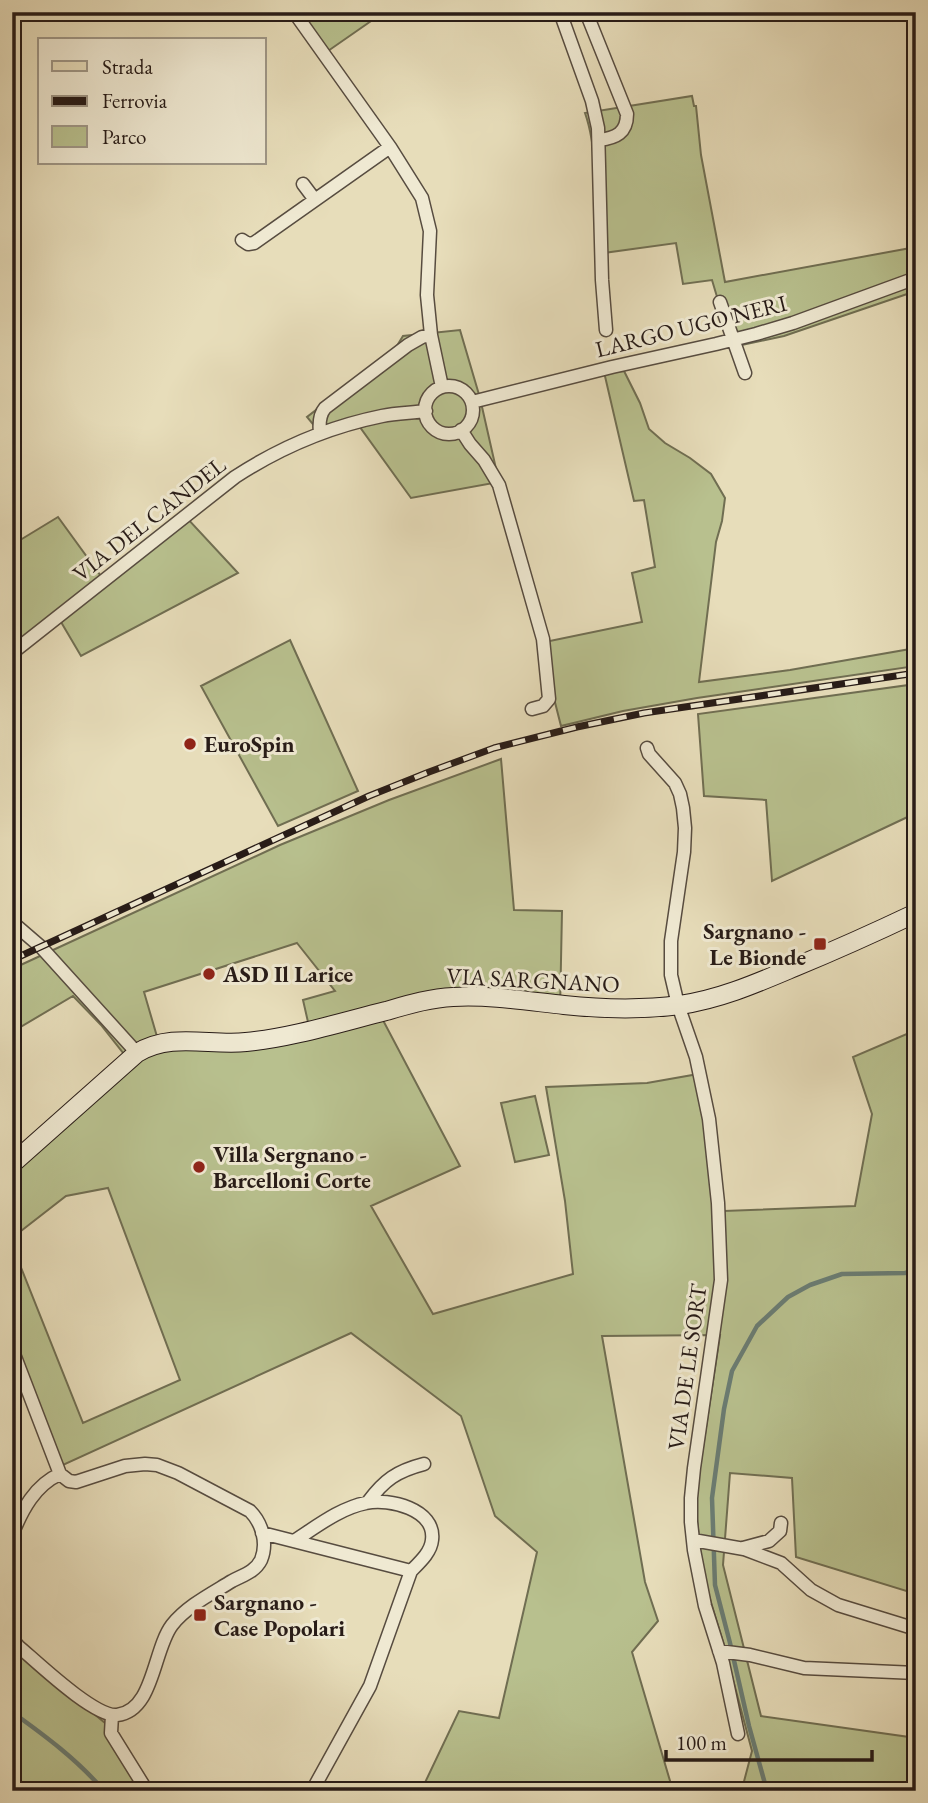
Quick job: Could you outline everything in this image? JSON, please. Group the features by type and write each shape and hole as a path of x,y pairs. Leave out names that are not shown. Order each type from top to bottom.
{"street":[{"path":"294,12 418,188 430,231 427,295 431,335 442,387"},
{"path":"560,12 592,101 599,139 601,280 607,330"},
{"path":"586,12 627,114 627,122 621,134 611,139 599,139"},
{"path":"242,240 248,244 254,243 390,146"},
{"path":"303,184 315,200"},
{"name":"LARGO UGO NERI","path":"472,402 733,340 793,323 916,278"},
{"path":"720,302 746,373"},
{"path":"320,433 320,419 325,408 408,345 431,335"},
{"path":"442,387 463,390 472,402 473,415 461,430 448,433 435,428 427,417 430,396 442,387"},
{"name":"VIA DEL CANDEL","path":"12,653 235,477 270,455 320,433 384,415 426,411"},
{"path":"461,430 499,485 543,639 549,699 543,706 532,709"},
{"name":"VIA DE LE SORT","path":"647,748 649,754 675,783 683,808 685,828 670,957 671,975 696,1057 709,1119 718,1203 721,1280 691,1497 691,1522 700,1541 705,1606 722,1652 738,1734"},
{"name":"VIA SARGNANO","path":"12,1164 146,1047 170,1041 258,1041 418,1002 451,997 630,1009 678,1005 715,998 749,986 916,913"},
{"path":"12,922 41,947 138,1053"},
{"path":"12,1349 60,1474 69,1481 76,1482 125,1466 156,1465 243,1507 257,1518 265,1543 261,1561 255,1568 196,1604 179,1616 169,1628 142,1700 127,1713 112,1715 87,1703 12,1639"},
{"path":"368,1502 390,1478 406,1469 425,1464"},
{"path":"12,1535 23,1511 40,1487 60,1474"},
{"path":"294,1541 343,1511 368,1502 405,1506 424,1517 432,1532 429,1549 411,1571 370,1686 312,1791"},
{"path":"743,1548 769,1541 780,1531 781,1523"},
{"path":"262,1533 411,1571"},
{"path":"700,1541 743,1548 780,1563 811,1590 838,1605 916,1629"},
{"path":"722,1652 745,1654 804,1668 916,1673"},
{"path":"112,1715 111,1733 147,1791"}],"green space":[{"path":"299,12 384,12 328,51"},
{"path":"692,96 696,106 701,155 725,282 916,247 916,291 784,336 732,347 712,280 683,284 676,243 596,254 595,164 585,113"},
{"path":"460,330 480,398 499,482 411,498 354,419 317,429 307,417 395,349 403,336"},
{"path":"624,371 649,429 711,474 725,498 716,542 699,682 790,670 916,648 916,666 697,698 623,711 561,726 540,643 642,622 632,573 655,567 644,500 634,501 604,372"},
{"path":"58,517 106,583 187,518 238,573 81,656 61,622 12,659 12,545"},
{"path":"290,640 358,791 278,826 201,686"},
{"path":"916,684 916,813 772,881 766,800 704,796 698,714"},
{"path":"501,759 514,910 562,911 560,1010 483,1004 376,1007 460,1166 371,1206 433,1314 573,1274 565,1201 546,1087 647,1083 704,1073 724,1211 855,1206 872,1114 853,1057 916,1030 916,1594 796,1557 792,1478 730,1473 723,1565 761,1716 909,1737 916,1745 916,1791 734,1791 742,1789 752,1751 703,1576 695,1500 720,1335 602,1336 645,1582 658,1621 632,1652 673,1791 421,1791 459,1711 499,1718 537,1552 495,1516 461,1416 351,1333 63,1465 31,1391 12,1399 12,1245 83,1423 180,1380 108,1188 66,1196 12,1238 12,1178 18,1168 127,1058 73,996 12,1032 12,969 280,845 389,800","holes":["297,943 335,991 303,1000 308,1022 292,1029 255,1037 195,1040 158,1040 144,992"]},
{"path":"535,1096 549,1155 515,1162 501,1103"},
{"path":"12,1646 105,1723 149,1791 12,1791"}],"waterway":[{"path":"767,1791 715,1585 712,1498 732,1371 757,1326 788,1297 810,1285 842,1274 916,1271"},
{"path":"12,1712 72,1758 104,1791"}],"railway":[{"path":"12,960 369,796 494,748 644,713 916,673"}],"place":[{"name":"EuroSpin","path":"190,744"},
{"name":"Sargnano - Le Bionde","path":"820,944"},
{"name":"ASD Il Larice","path":"209,974"},
{"name":"Villa Sergnano - Barcelloni Corte","path":"199,1167"},
{"name":"Sargnano - Case Popolari","path":"200,1615"}]}
